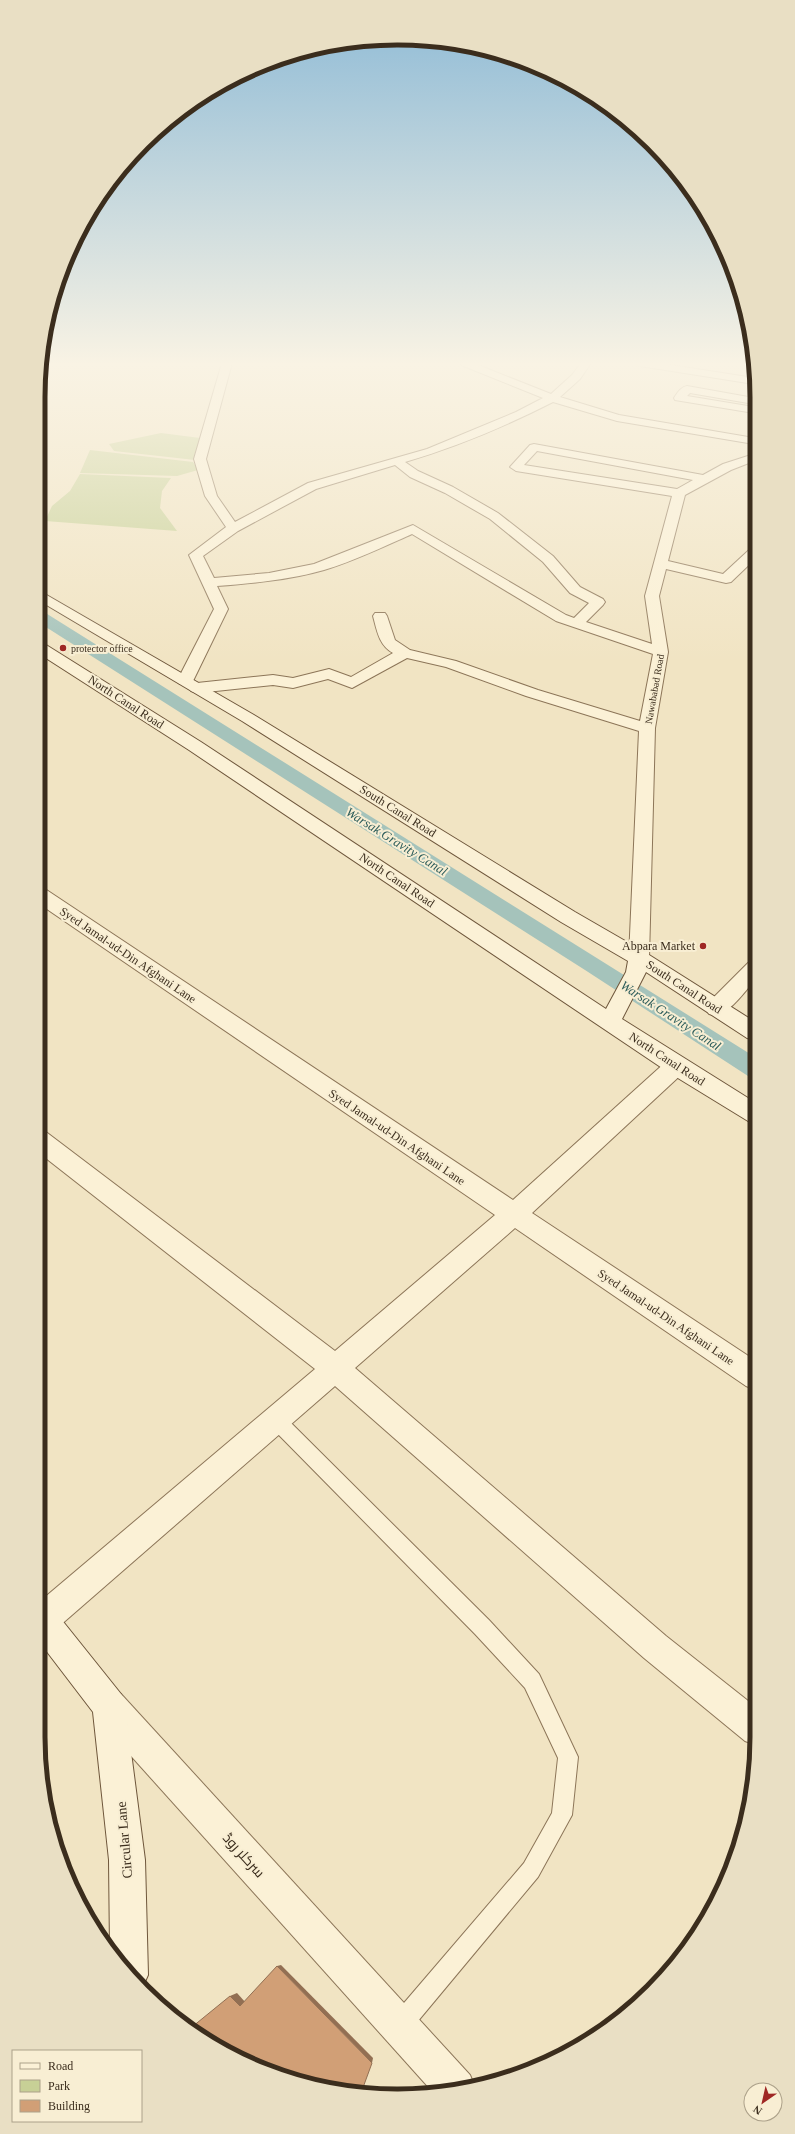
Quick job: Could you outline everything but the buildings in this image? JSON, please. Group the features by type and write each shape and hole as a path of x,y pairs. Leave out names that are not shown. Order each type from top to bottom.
{"street":[{"path":"201,463 211,496 233,528"},
{"path":"391,463 312,486 233,528 196,555 221,609 191,685 273,680 292,684 329,674 352,683 405,653"},
{"path":"398,463 414,474 449,490 494,516 548,559 575,590 598,602 577,623"},
{"path":"520,463 516,467 564,476 680,493 727,467 739,463"},
{"path":"617,463 705,479"},
{"name":"Nawababad Road","path":"638,965 647,728 661,652 652,596 680,493"},
{"path":"208,582 270,578 306,571 346,558 413,529 561,618 661,652"},
{"path":"660,563 726,579 750,556"},
{"name":"South Canal Road","path":"45,598 248,718 568,917 638,965 716,1008 750,1029"},
{"path":"380,616 388,642 393,648 405,653 451,664 532,693 647,728"},
{"name":"North Canal Road","path":"45,650 195,746 676,1066 750,1111"},
{"name":"Syed Jamal-ud-Din Afghani Lane","path":"45,899 750,1374"},
{"path":"610,1021 622,1001 638,965"},
{"path":"716,1008 750,973"},
{"path":"45,1616 276,1420 513,1215 676,1066"},
{"path":"45,1144 335,1368 655,1647 750,1723"},
{"name":"سرکلر روڈ","path":"45,1626 109,1706 452,2085"},
{"name":"Circular Lane","path":"109,1706 127,1860 129,1965"}],"lane":[{"path":"276,1420 482,1627 532,1681 568,1757 562,1815 531,1870 399,2026"}],"green space":[{"path":"85,463 193,463 198,470 177,476 80,473"},
{"path":"80,474 171,478 162,491 160,508 177,531 45,521 52,506 70,491"}],"waterway":[{"name":"Warsak Gravity Canal","path":"45,619 593,964 750,1065"}],"place":[{"name":"protector office","path":"63,648"},
{"name":"Abpara Market","path":"703,946"}]}
